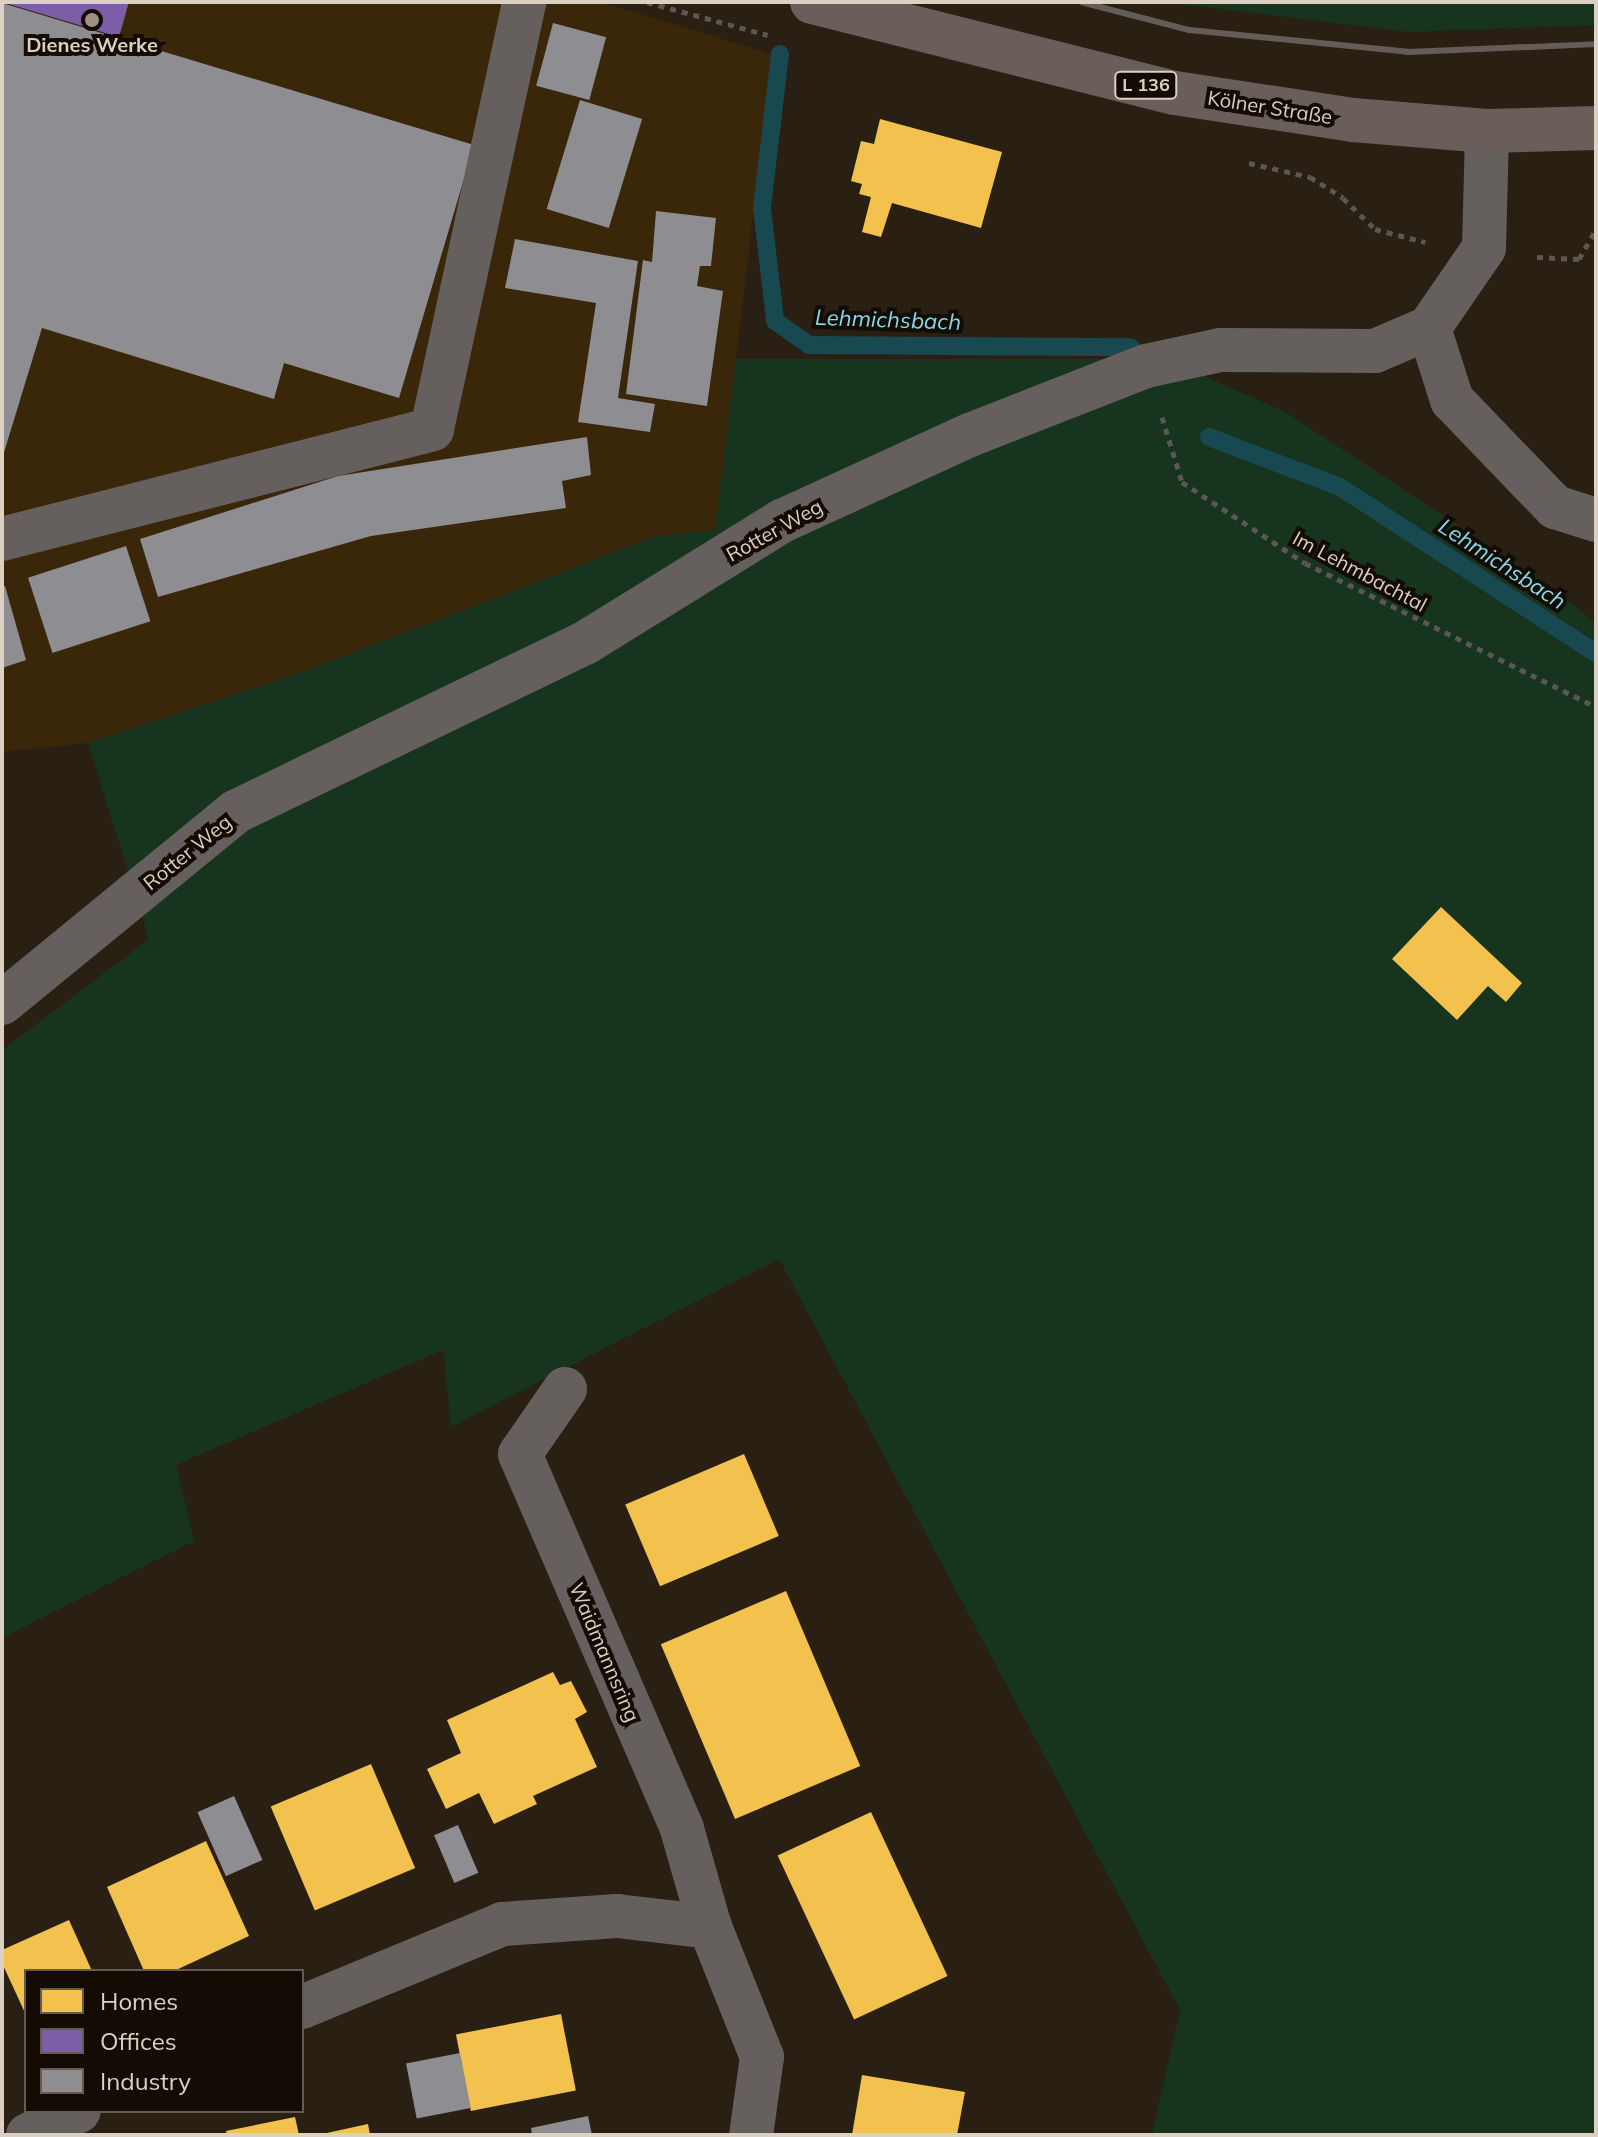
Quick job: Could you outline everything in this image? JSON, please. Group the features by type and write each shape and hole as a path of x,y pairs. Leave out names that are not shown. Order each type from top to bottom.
{"main road":[{"name":"Kölner Straße","path":"812,2 1175,93 1353,120 1487,131 1596,128"}],"street":[{"path":"2,539 432,429 524,2"},
{"path":"1487,131 1484,248 1429,328 1452,400 1555,507 1596,520"},
{"name":"Rotter Weg","path":"2,1003 235,812 585,643 782,521 970,435 1146,366 1220,350 1375,351 1429,328"},
{"name":"Waidmannsring","path":"565,1389 520,1454 682,1829 710,1927 762,2057 751,2135"},
{"path":"304,2006 502,1924 617,1916 710,1927"},
{"path":"28,2135 75,2113"}],"path":[{"path":"1484,248 1579,259 1596,230"},
{"name":"Im Lehmbachtal","path":"1146,366 1182,482 1305,563 1596,707"}],"shaded area":[{"path":"2,2 602,2 772,54 716,530 656,536 305,671 88,743 2,752"}],"green space":[{"path":"1162,2 1596,2 1596,25 1410,32"},
{"path":"736,359 1103,359 1200,374 1287,413 1555,589 1596,624 1596,2135 1152,2135 1180,2010 779,1259 451,1427 443,1350 176,1465 194,1541 2,1638 2,1050 149,939 88,743 305,671 656,536 715,530"}],"building: Homes":[{"path":"880,119 1002,152 981,228 892,203 881,237 862,232 871,197 859,194 862,184 851,181 861,141 874,144"},
{"path":"1441,907 1522,983 1506,1002 1488,986 1457,1020 1392,959"},
{"path":"744,1454 779,1536 660,1586 625,1504"},
{"path":"786,1591 860,1766 735,1819 661,1644"},
{"path":"553,1672 560,1685 571,1681 587,1712 575,1719 597,1767 533,1796 537,1804 494,1824 479,1793 446,1809 427,1769 461,1753 447,1720"},
{"path":"371,1764 415,1868 315,1911 271,1807"},
{"path":"871,1812 947,1976 854,2020 778,1856"},
{"path":"206,1841 249,1936 178,1969 143,1969 107,1887"},
{"path":"69,1920 91,1969 24,1969 24,2011 2,1963 2,1950"},
{"path":"561,2014 576,2091 471,2111 456,2034"},
{"path":"862,2075 965,2092 957,2135 852,2135"},
{"path":"295,2117 299,2135 227,2135 226,2131"},
{"path":"368,2124 370,2135 322,2135 322,2134"}],"building: Offices":[{"name":"Dienes Werke","path":"2,2 129,2 119,37"}],"building: Industry":[{"path":"2,3 474,145 399,398 284,363 274,399 42,328 2,459"},
{"path":"553,23 606,37 589,100 536,86"},
{"path":"580,100 642,119 609,228 547,209"},
{"path":"656,211 716,218 711,266 700,266 697,286 723,291 707,406 626,394 643,260 652,262"},
{"path":"515,239 638,261 618,398 655,404 650,432 578,422 596,303 505,288"},
{"path":"587,437 591,475 562,481 566,508 371,536 158,597 140,539 338,476"},
{"path":"126,546 150,621 52,653 28,578"},
{"path":"5,586 26,660 2,668 2,587"},
{"path":"234,1796 262,1860 226,1876 197,1812"},
{"path":"458,1825 478,1873 454,1883 434,1835"},
{"path":"460,2053 471,2108 417,2118 406,2063"},
{"path":"588,2116 592,2135 532,2135 531,2128"}],"waterway":[{"name":"Lehmichsbach","path":"780,54 762,208 775,321 809,345 1131,347"},
{"name":"Lehmichsbach","path":"1209,437 1340,487 1596,653"}],"railway":[{"path":"1081,2 1189,30 1408,52 1596,44"}],"place":[{"name":"Dienes Werke","path":"92,20"}]}
